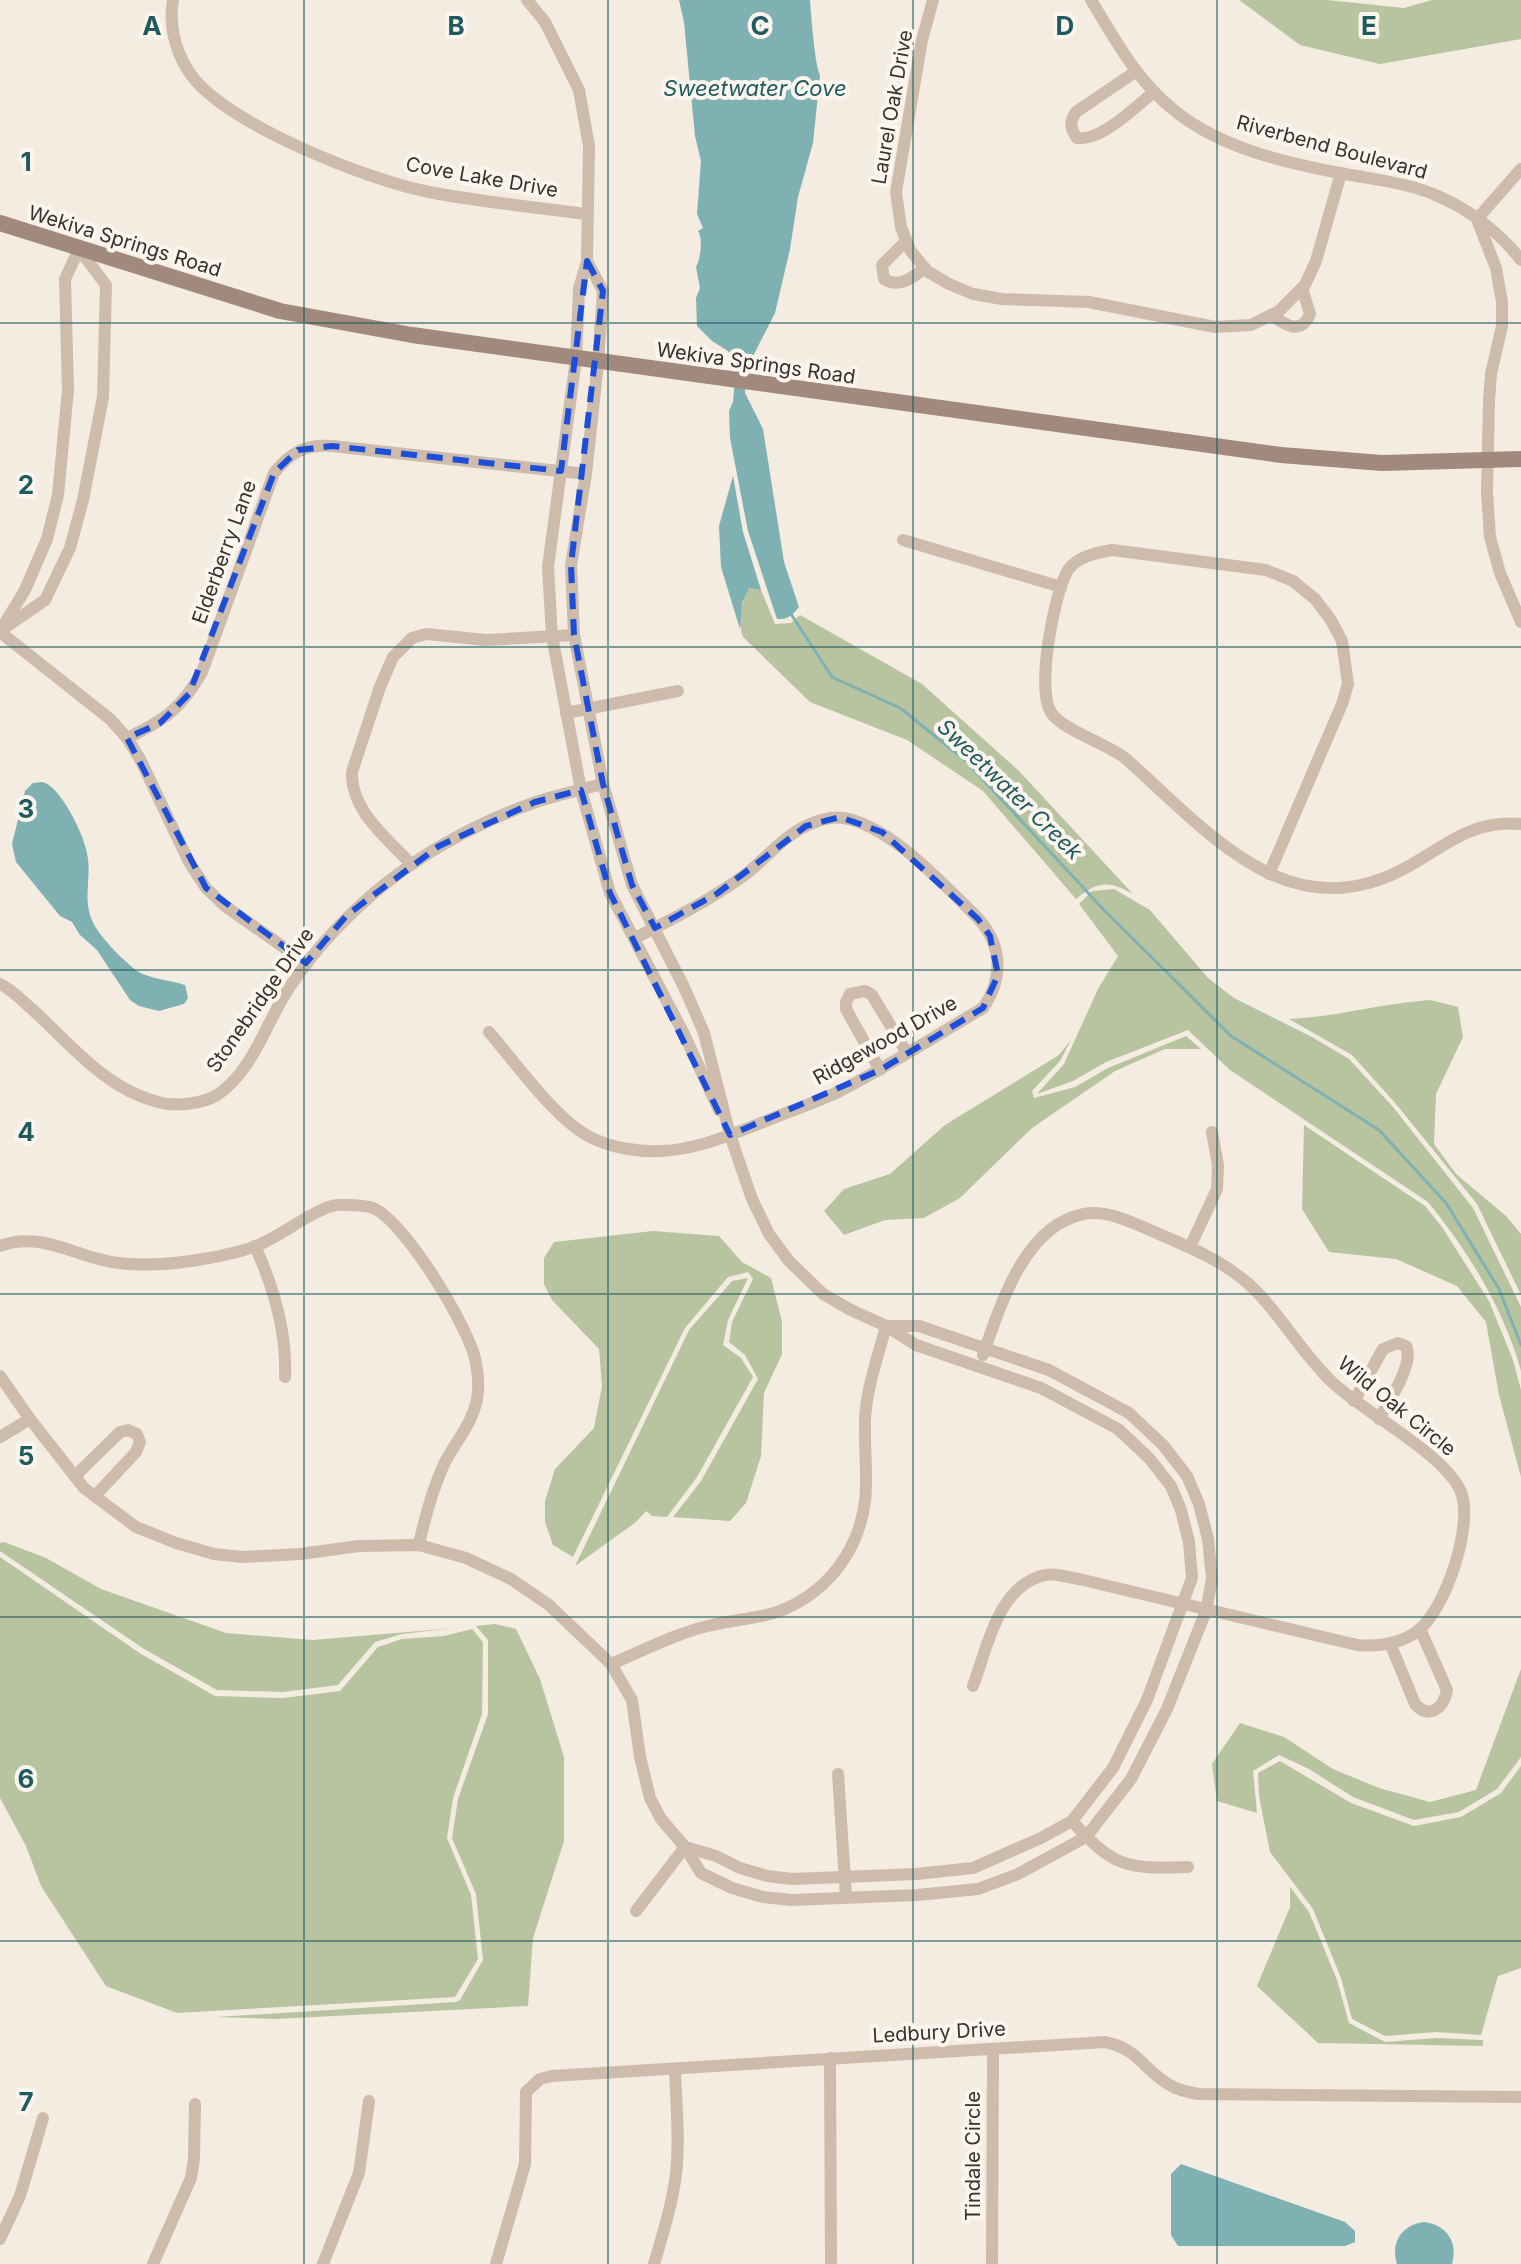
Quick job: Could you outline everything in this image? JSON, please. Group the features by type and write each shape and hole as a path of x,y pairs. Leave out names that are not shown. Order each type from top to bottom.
{"main road":[{"name":"Wekiva Springs Road","path":"0,223 280,311 412,335 1281,455 1382,463 1521,459"}],"street":[{"name":"Cove Lake Drive","path":"173,0 173,33 180,57 194,79 238,114 305,149 367,175 428,192 586,214"},
{"path":"527,0 545,22 579,90 589,146 587,261 579,289 576,359 548,567 552,636 581,790 610,893 683,1032 730,1135"},
{"name":"Laurel Oak Drive","path":"933,0 922,40 896,192 901,227 910,250 925,268 949,284 973,294 1002,299 1089,302 1215,327 1251,325 1279,311 1302,288 1316,261 1341,173"},
{"name":"Riverbend Boulevard","path":"1091,0 1135,72 1177,113 1213,136 1250,151 1402,184 1442,197 1507,242 1521,260"},
{"path":"1135,72 1076,112 1071,120 1071,129 1077,138 1085,140 1097,136 1154,92"},
{"path":"1521,169 1477,219 1496,268 1502,302 1502,326 1491,374 1489,400 1487,492 1490,537 1500,573 1521,622"},
{"path":"906,241 882,265 884,279 895,284 903,282 925,268"},
{"path":"79,249 106,285 103,397 70,548 45,600 0,631 25,590 47,539 58,495 68,390 65,279 79,249"},
{"path":"587,261 603,291 586,474 571,565 574,635 603,784 632,885 704,1033 730,1135 752,1199 769,1234 789,1261 823,1294 916,1345 1041,1388 1118,1429 1149,1458 1171,1486 1189,1542 1192,1578 1147,1700 1113,1768 1072,1821 1010,1854 973,1868 916,1874 792,1879 767,1876 685,1847"},
{"path":"1272,315 1284,325 1296,328 1303,325 1310,314 1302,288"},
{"name":"Elderberry Lane","path":"127,738 160,723 189,694 202,672 274,473 286,458 298,450 315,444 586,474"},
{"path":"54,511 78,517"},
{"path":"903,540 1061,587"},
{"path":"1269,874 1348,684 1342,641 1331,620 1315,599 1293,581 1266,570 1112,550 1090,554 1070,567 1061,587 1043,671 1046,703 1052,715 1110,747 1240,859 1269,874 1299,885 1341,889 1395,874 1459,834 1489,826 1521,824"},
{"path":"0,631 110,719 127,738 189,862 206,888 225,906 306,963"},
{"path":"411,864 364,812 355,798 352,784 352,772 393,657 412,638 426,634 486,640 574,635"},
{"path":"566,713 678,691"},
{"name":"Stonebridge Drive","path":"0,984 107,1078 136,1094 160,1103 185,1104 215,1096 233,1080 249,1059 282,997 347,915 411,864 439,846 535,802 603,784"},
{"name":"Ridgewood Drive","path":"489,1032 564,1118 588,1136 607,1144 637,1150 663,1151 730,1135 836,1093 880,1070 983,1008 992,994 998,975 997,957 990,936 978,919 939,880 882,832 860,821 840,817 824,818 788,836 748,872 718,893 635,938"},
{"path":"880,1070 846,1009 850,994 865,991 872,995 907,1053"},
{"path":"1190,1247 1217,1189 1218,1165 1212,1132"},
{"path":"0,1246 35,1240 119,1263 150,1264 202,1259 255,1246 332,1205 375,1208 419,1254 465,1329 476,1362 477,1399 469,1425 446,1461 429,1499 419,1545"},
{"name":"Wild Oak Circle","path":"979,1366 997,1310 1018,1270 1030,1252 1063,1221 1086,1213 1120,1218 1219,1262 1257,1292 1300,1348 1330,1380 1452,1476 1462,1496 1464,1526 1459,1552 1437,1607 1420,1629"},
{"path":"255,1246 277,1301 286,1354 285,1377"},
{"path":"0,1376 75,1476 95,1496 136,1527 214,1554 258,1557 359,1546 419,1545 466,1558 511,1579 549,1605 611,1664 632,1700 640,1757 650,1798 661,1819 685,1847 701,1873 732,1888 763,1897 791,1900 917,1895 978,1889 1018,1874 1086,1837 1131,1779 1167,1709 1206,1611 1212,1579 1208,1539 1199,1504 1187,1476 1171,1455 1129,1413 1049,1370 919,1326 886,1326"},
{"path":"611,1664 706,1626 783,1610 809,1597 831,1578 853,1544 861,1519 865,1498 865,1419 870,1385 886,1326"},
{"path":"1354,1401 1383,1349 1398,1343 1406,1346 1408,1363 1379,1419"},
{"path":"1118,1429 1129,1413"},
{"path":"0,1437 30,1419"},
{"path":"75,1476 120,1432 128,1430 137,1434 140,1442 136,1452 95,1496"},
{"path":"973,1686 1003,1607 1017,1589 1040,1576 1057,1575 1357,1645 1374,1647 1390,1643 1420,1629 1447,1690 1445,1701 1439,1709 1429,1712 1415,1704 1390,1643"},
{"path":"838,1774 846,1896"},
{"path":"1072,1821 1100,1851 1133,1868 1188,1867"},
{"path":"636,1911 685,1847"},
{"name":"Ledbury Drive","path":"496,2264 525,2164 525,2100 530,2085 552,2076 1076,2042 1115,2044 1135,2053 1166,2083 1178,2090 1198,2094 1521,2097"},
{"name":"Tindale Circle","path":"992,2264 993,2049"},
{"path":"830,2058 831,2264"},
{"path":"654,2264 670,2208 676,2172 675,2069"},
{"path":"323,2264 359,2173 369,2101"},
{"path":"153,2264 191,2178 195,2104"},
{"path":"0,2239 20,2196 43,2118"}],"highlighted area":[{"path":"587,261 603,291 571,565 574,635 603,784 632,885 655,928 718,893 806,826 840,817 882,832 978,919 990,936 998,975 983,1008 880,1070 730,1135 610,893 581,790 535,802 439,846 347,915 306,963 206,888 127,738 160,723 189,694 274,473 298,450 332,446 561,471"}],"green space":[{"path":"1239,0 1327,0 1404,8 1432,0 1521,0 1521,39 1380,64 1300,45"},
{"path":"749,588 761,590 775,624 791,623 800,615 922,684 1019,771 1133,894 1117,886 1103,884 1076,899 983,791 907,740 810,702 743,637 741,612"},
{"path":"1114,889 1150,910 1208,978 1234,998 1349,1059 1393,1107 1473,1208 1521,1307 1521,1371 1495,1303 1457,1240 1428,1202 1230,1070 1188,1030 1106,1062 1073,1081 1037,1094 1064,1064 1098,989 1118,956 1079,904 1092,891"},
{"path":"1430,1000 1458,1007 1463,1037 1436,1094 1434,1144 1456,1174 1506,1216 1521,1234 1521,1295 1477,1204 1396,1104 1352,1055 1289,1019"},
{"path":"1186,1036 1201,1049 1165,1049 1115,1071 1032,1128 960,1198 924,1218 885,1220 844,1235 824,1211 844,1189 890,1174 945,1125 1059,1055 1071,1040 1060,1061 1032,1091 1034,1098 1075,1087 1108,1068"},
{"path":"1304,1125 1425,1206 1489,1301 1513,1360 1521,1390 1521,1477 1499,1395 1486,1322 1457,1286 1396,1259 1329,1252 1302,1209"},
{"path":"653,1231 719,1236 742,1262 771,1278 782,1322 782,1354 764,1393 761,1456 746,1503 730,1521 673,1517 701,1481 758,1379 745,1355 729,1342 732,1322 753,1279 748,1272 728,1277 685,1328 573,1557 553,1545 545,1522 545,1501 555,1469 594,1428 602,1386 599,1349 552,1300 544,1284 544,1258 554,1242"},
{"path":"748,1278 728,1320 723,1345 741,1358 753,1377 697,1477 667,1517 652,1516 646,1511 636,1522 575,1566 689,1330 732,1281"},
{"path":"0,1543 46,1558 101,1589 226,1633 313,1640 455,1628 402,1634 375,1642 338,1685 283,1692 217,1690 144,1649 0,1551"},
{"path":"0,1557 141,1654 215,1696 283,1698 340,1691 378,1647 402,1639 444,1636 472,1629 483,1642 482,1714 453,1798 447,1838 471,1895 478,1959 455,1997 177,2013 106,1986 41,1886 26,1846 0,1798"},
{"path":"495,1624 516,1629 540,1679 564,1757 564,1841 533,1938 528,2006 275,2019 216,2017 460,2000 483,1960 476,1894 452,1838 458,1799 488,1714 488,1640 476,1626"},
{"path":"1521,1669 1521,1757 1497,1789 1459,1812 1414,1820 1353,1797 1309,1769 1279,1755 1253,1771 1257,1813 1217,1801 1212,1764 1240,1723 1284,1737 1333,1769 1379,1788 1430,1802 1476,1790"},
{"path":"1280,1761 1351,1803 1414,1826 1461,1817 1501,1793 1521,1766 1521,1968 1498,1976 1481,2035 1436,2032 1385,2036 1352,2019 1341,1978 1313,1909 1270,1852 1259,1796 1258,1773"},
{"path":"1290,1887 1309,1912 1337,1980 1349,2023 1385,2042 1436,2038 1483,2040 1483,2046 1318,2043 1257,1986 1290,1907"}],"water":[{"name":"Sweetwater Cove","path":"679,0 810,0 820,75 813,143 798,197 775,313 747,368 745,393 763,429 784,562 799,607 784,619 777,619 748,531 730,438 729,411 733,402 736,365 728,351 697,326 696,298 700,288 696,267 701,243 698,231 703,228 697,214 701,161 695,136"},
{"path":"733,476 743,532 761,590 749,588 742,603 740,629 721,567 719,526"},
{"path":"33,783 49,785 63,801 81,835 87,853 89,911 98,931 137,971 185,985 188,998 184,1004 159,1011 139,1006 130,1000 97,950 80,935 72,922 60,916 16,862 12,844 25,791"},
{"path":"1181,2164 1345,2222 1355,2231 1355,2242 1345,2246 1178,2246 1171,2235 1171,2174"},
{"path":"1424,2222 1439,2227 1449,2236 1453,2249 1452,2264 1397,2264 1395,2249 1400,2236 1410,2227"}],"waterway":[{"name":"Sweetwater Creek","path":"791,614 832,677 900,708 965,760 1103,909 1231,1036 1379,1130 1446,1203 1499,1289 1521,1345"}]}
